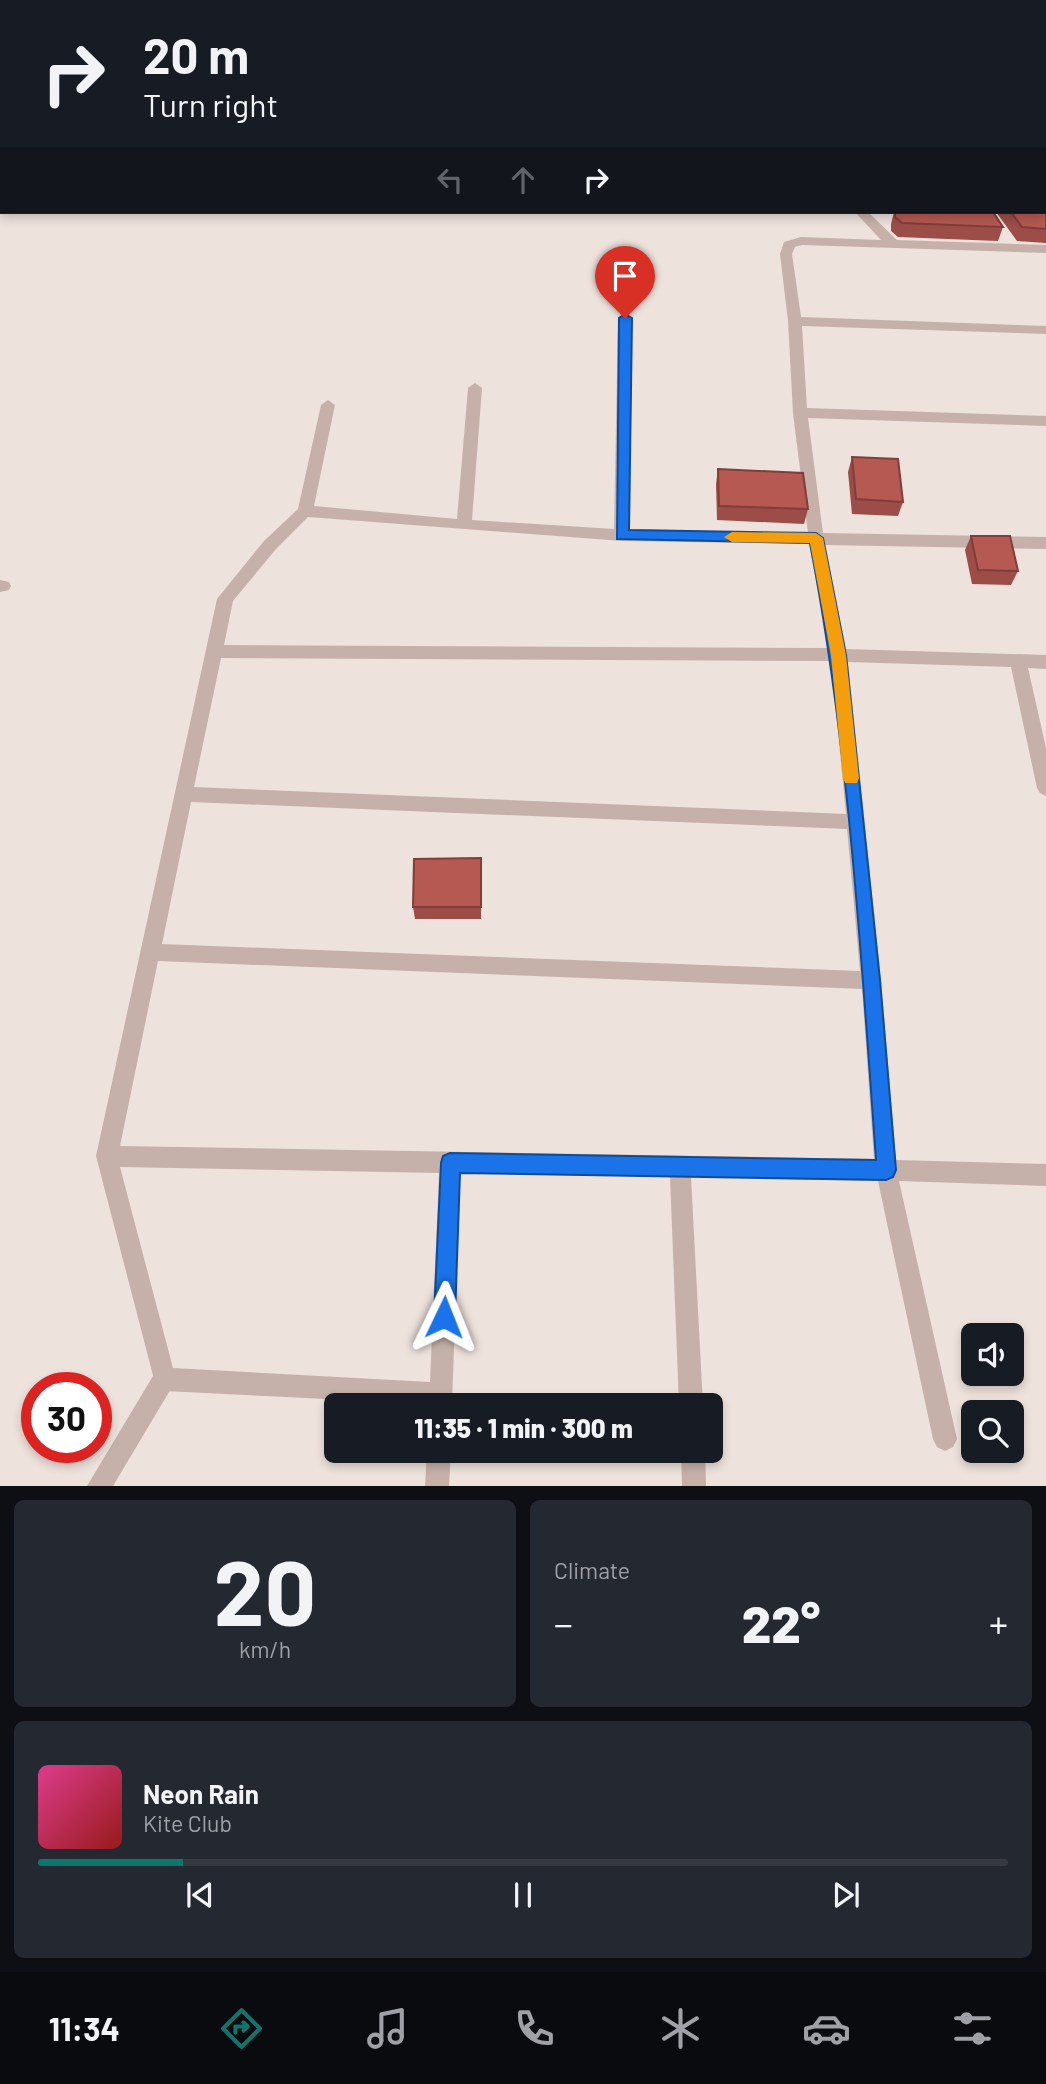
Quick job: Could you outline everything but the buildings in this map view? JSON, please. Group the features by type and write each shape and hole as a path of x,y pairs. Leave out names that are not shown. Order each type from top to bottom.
{"street":[{"path":"863,214 893,244"},
{"path":"1000,230 1013,248"},
{"path":"946,1439 886,1170 872,980 839,655 816,538 800,413 795,321 786,254 789,245 801,241 1046,249"},
{"path":"622,535 625,318"},
{"path":"795,321 1046,330"},
{"path":"464,525 475,388"},
{"path":"99,1486 164,1379 107,1156 183,794 225,599 230,589 305,511 328,405"},
{"path":"800,413 1046,421"},
{"path":"305,511 622,535 1046,543"},
{"path":"214,651 839,655 1046,662"},
{"path":"1018,661 1046,788"},
{"path":"183,794 855,822"},
{"path":"150,952 872,980"},
{"path":"107,1156 1046,1175"},
{"path":"441,1393 450,1163"},
{"path":"680,1168 690,1393"},
{"path":"164,1379 358,1393"},
{"path":"437,1486 438,1463"},
{"path":"693,1463 694,1486"}],"slow traffic":[{"path":"732,537 816,538 839,655 851,778"}],"route":[{"path":"444,1317 450,1163 886,1170 872,980 839,655 816,538 622,535 625,318"}]}
